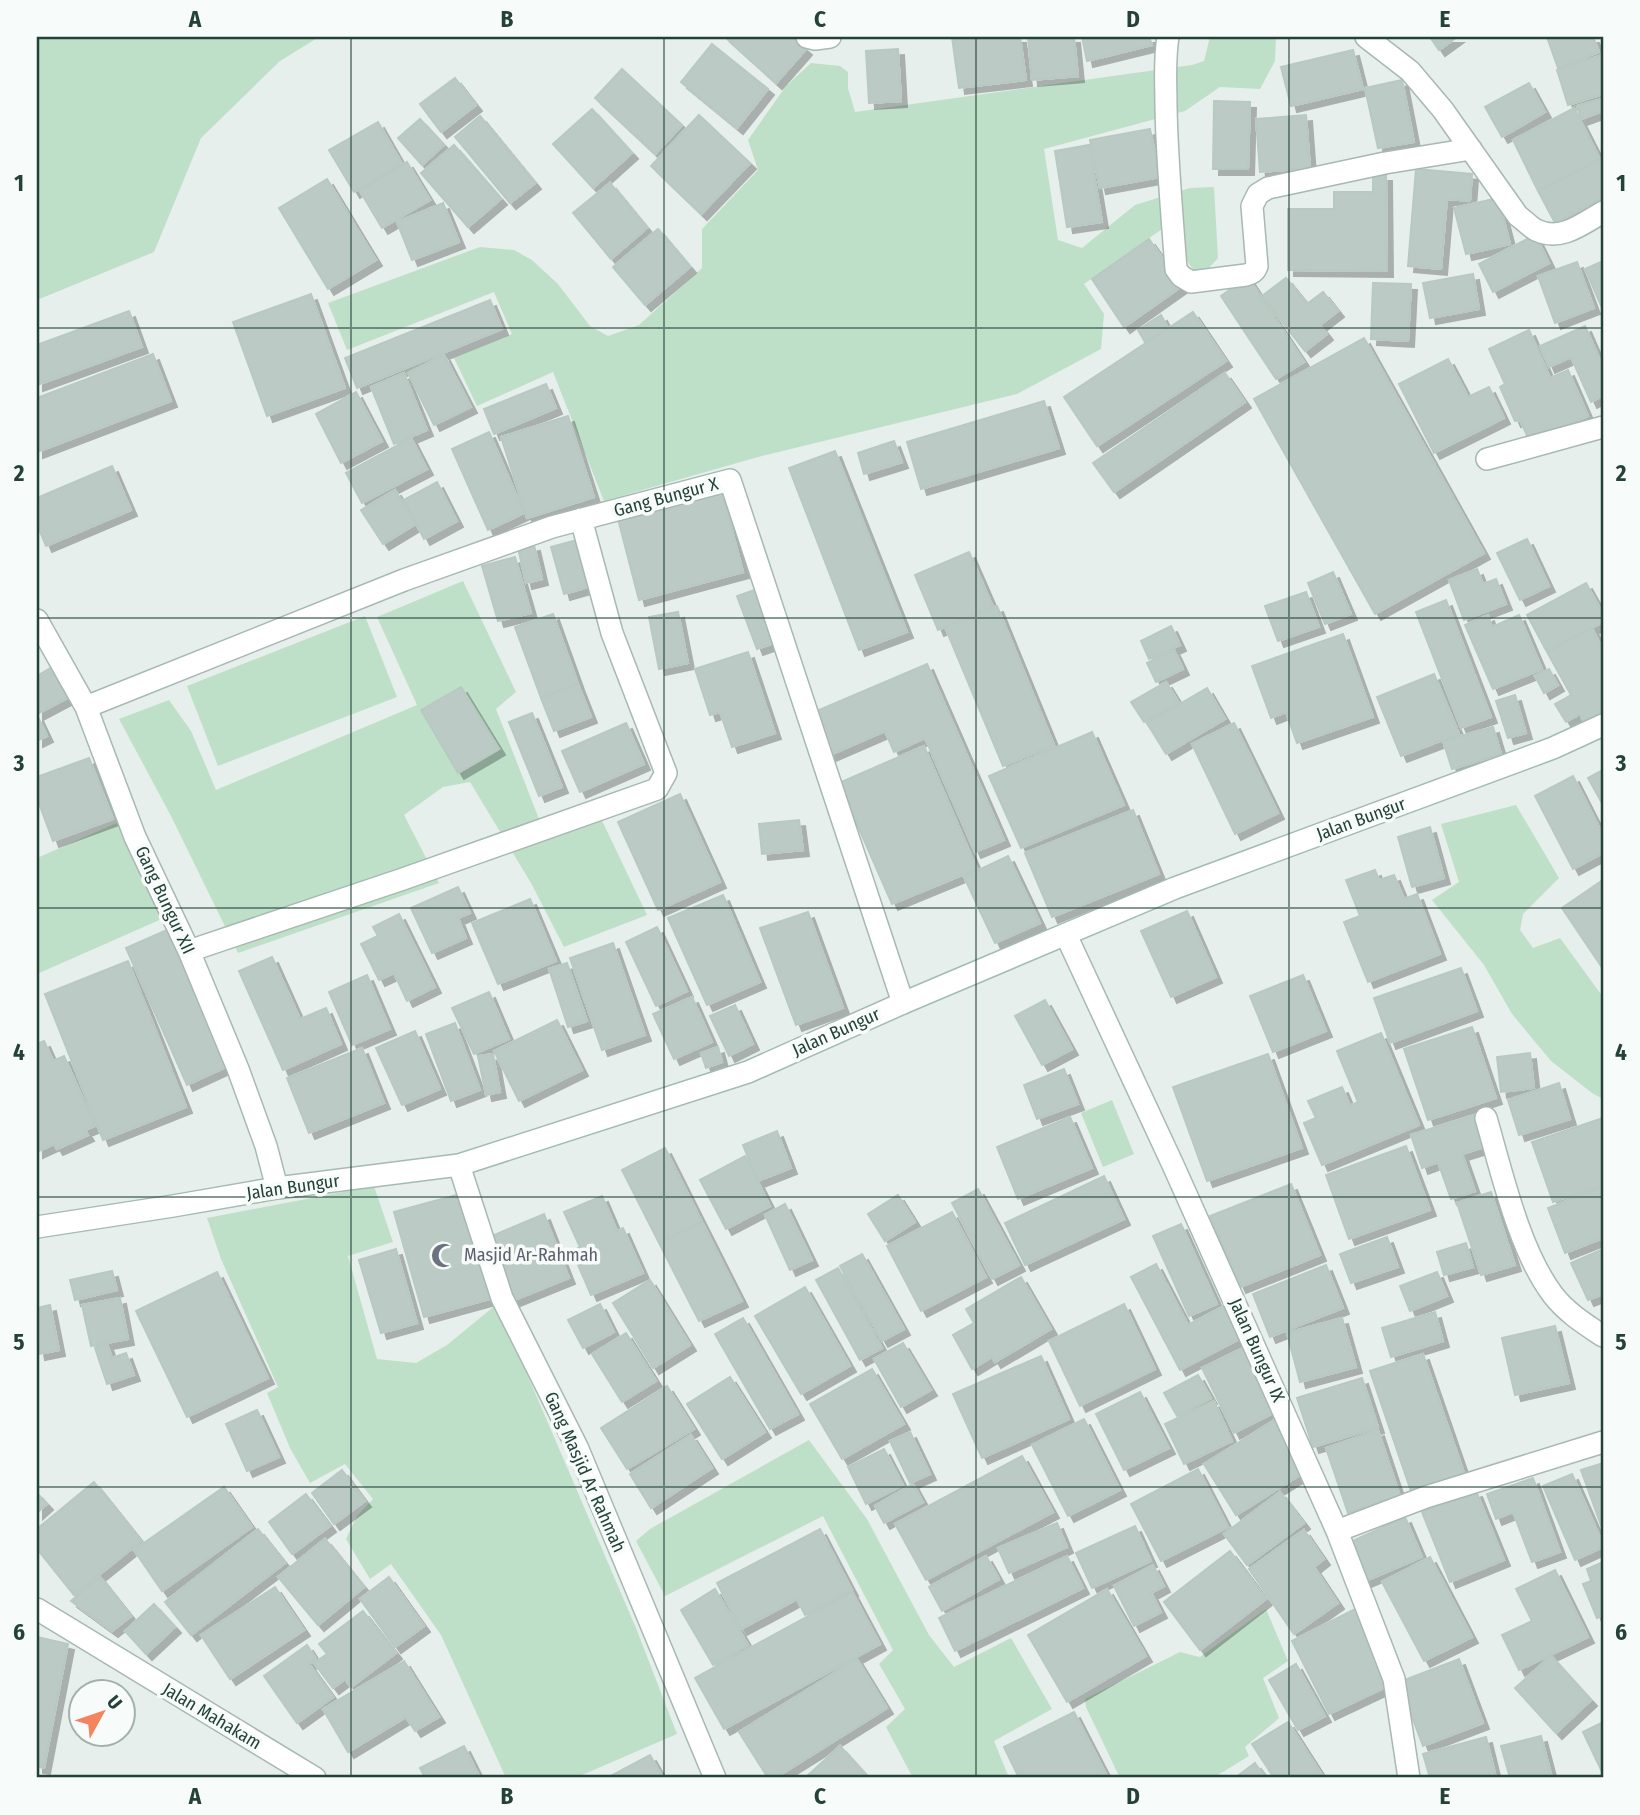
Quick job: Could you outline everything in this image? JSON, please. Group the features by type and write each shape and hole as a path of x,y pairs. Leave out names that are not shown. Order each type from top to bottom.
{"street":[{"path":"807,37 830,37"},
{"path":"1168,37 1165,53 1167,125 1176,269 1191,282 1246,275 1256,269 1252,206 1258,194 1268,188 1385,163 1471,149"},
{"path":"1366,37 1410,71 1443,110 1518,216 1535,229 1554,235 1569,232 1603,212"},
{"path":"1487,460 1603,427"},
{"name":"Gang Bungur X","path":"86,707 404,580 552,527 730,480 903,1003"},
{"path":"189,951 391,884 657,789 666,774 612,633 581,519"},
{"name":"Gang Bungur XII","path":"37,620 86,707 135,837 189,951 238,1069 266,1146 277,1188"},
{"name":"Jalan Bungur","path":"37,1227 277,1188 459,1165 748,1072 1175,888 1553,748 1603,725"},
{"name":"Jalan Bungur IX","path":"1066,935 1179,1177 1337,1531 1394,1679 1409,1778"},
{"path":"1486,1118 1509,1197 1530,1255 1553,1295 1573,1317 1603,1336"},
{"name":"Gang Masjid Ar Rahmah","path":"459,1165 502,1298 578,1449 715,1778"},
{"path":"1337,1531 1426,1497 1603,1442"},
{"name":"Jalan Mahakam","path":"37,1609 315,1778"}],"green space":[{"path":"37,37 319,37 280,61 201,138 154,252 37,300"},
{"path":"1210,37 1276,37 1275,61 1260,89 1220,87 1185,111 1044,149 1058,240 1082,248 1135,205 1190,188 1214,187 1218,258 1199,279 1165,227 1084,284 1104,314 1101,349 1017,394 758,457 604,501 553,372 477,406 454,358 512,334 494,292 347,350 328,303 480,247 514,250 532,260 558,284 590,326 608,336 639,325 702,268 702,229 758,170 748,140 786,86 811,63 840,66 848,72 848,88 855,112 1192,65 1204,61"},
{"path":"463,581 516,692 496,709 541,824 597,810 647,915 564,947 531,883 470,782 443,787 404,815 439,883 238,953 171,816 119,719 169,700 191,731 216,790 417,705 377,617"},
{"path":"365,616 397,697 218,766 187,686"},
{"path":"1516,805 1559,878 1523,914 1520,930 1533,948 1560,938 1603,997 1603,1099 1551,1061 1512,1014 1484,965 1432,900 1459,882 1441,824"},
{"path":"121,821 164,918 37,974 37,858"},
{"path":"1112,1100 1134,1154 1103,1167 1081,1113"},
{"path":"374,1186 393,1242 348,1256 377,1359 416,1363 447,1345 497,1304 636,1628 677,1734 575,1778 506,1778 441,1635 391,1564 370,1579 346,1539 357,1516 373,1499 345,1464 310,1483 290,1448 267,1393 278,1387 221,1259 207,1218"},
{"path":"809,1440 867,1519 929,1635 954,1667 1011,1638 1052,1709 994,1741 1009,1778 913,1778 886,1727 905,1709 879,1664 893,1650 823,1516 665,1596 636,1541 650,1529"},
{"path":"1266,1609 1288,1661 1263,1678 1279,1718 1245,1747 1249,1756 1213,1778 1120,1778 1086,1707 1085,1699 1180,1652 1200,1657"}],"building":[{"path":"725,37 792,37 806,49 776,83"},
{"path":"952,37 1020,37 1026,80 959,88"},
{"path":"1028,37 1074,37 1078,76 1032,80"},
{"path":"1082,37 1149,37 1152,45 1087,61"},
{"path":"1430,37 1457,37 1439,50"},
{"path":"1547,37 1593,37 1599,52 1558,68"},
{"path":"712,44 768,89 737,128 681,82"},
{"path":"898,49 901,101 869,103 866,51"},
{"path":"1353,50 1363,89 1291,106 1281,67"},
{"path":"1603,55 1603,94 1568,105 1557,70"},
{"path":"622,69 682,125 655,154 595,98"},
{"path":"455,78 476,105 441,132 420,104"},
{"path":"1402,80 1414,142 1378,148 1365,88"},
{"path":"1529,83 1545,112 1502,137 1485,107"},
{"path":"1602,99 1603,111 1581,119 1577,106"},
{"path":"1214,101 1250,102 1248,169 1213,169"},
{"path":"1574,108 1600,159 1538,191 1513,140"},
{"path":"592,109 632,153 593,188 553,144"},
{"path":"699,115 750,163 701,214 651,166"},
{"path":"1306,115 1310,168 1260,172 1256,119"},
{"path":"480,116 535,183 510,203 455,137"},
{"path":"420,119 444,145 422,165 398,138"},
{"path":"378,122 402,164 354,192 329,150"},
{"path":"1150,129 1160,177 1100,188 1090,140"},
{"path":"454,145 501,199 468,227 421,173"},
{"path":"1089,145 1102,222 1067,227 1055,151"},
{"path":"1600,159 1603,166 1603,198 1555,223 1538,191"},
{"path":"407,162 430,200 382,228 360,191"},
{"path":"1416,169 1472,174 1470,201 1447,199 1441,269 1408,266"},
{"path":"1373,175 1386,175 1387,271 1288,270 1288,209 1334,209 1334,192 1373,192"},
{"path":"327,179 376,260 328,289 279,208"},
{"path":"610,183 647,228 611,259 573,213"},
{"path":"1498,198 1510,244 1466,254 1454,208"},
{"path":"443,203 459,242 412,260 397,222"},
{"path":"658,229 690,267 645,305 613,267"},
{"path":"1535,235 1549,263 1493,292 1479,264"},
{"path":"1149,239 1182,286 1124,327 1092,279"},
{"path":"1603,261 1603,310 1585,269"},
{"path":"1577,262 1594,308 1555,323 1538,276"},
{"path":"1473,274 1479,309 1430,318 1423,283"},
{"path":"1248,277 1304,362 1276,379 1221,296"},
{"path":"1286,278 1307,304 1323,292 1338,311 1320,325 1327,334 1305,351 1262,296"},
{"path":"1373,283 1411,284 1408,341 1371,339"},
{"path":"311,294 345,388 267,416 233,322"},
{"path":"490,300 502,329 357,388 345,358"},
{"path":"129,311 142,347 37,385 37,345"},
{"path":"1193,312 1226,361 1097,446 1064,397"},
{"path":"1161,315 1168,328 1145,342 1138,330"},
{"path":"1585,326 1603,367 1603,396 1591,402 1571,357 1549,367 1540,346"},
{"path":"1529,330 1550,378 1568,370 1588,416 1530,442 1520,420 1515,421 1500,387 1505,384 1489,349"},
{"path":"1364,338 1484,553 1375,614 1254,399"},
{"path":"153,354 171,401 37,452 37,398"},
{"path":"444,355 471,407 434,425 408,373"},
{"path":"1448,359 1468,397 1489,387 1504,418 1434,453 1399,384"},
{"path":"404,373 427,430 394,444 371,387"},
{"path":"1225,373 1245,402 1114,492 1093,463"},
{"path":"546,384 556,408 494,434 484,409"},
{"path":"356,392 382,441 341,463 316,414"},
{"path":"1044,401 1059,448 921,489 907,442"},
{"path":"568,416 594,497 527,518 501,437"},
{"path":"489,432 524,513 488,530 452,449"},
{"path":"411,438 427,469 362,503 346,473"},
{"path":"894,441 902,462 864,474 858,453"},
{"path":"835,451 907,632 859,650 789,468"},
{"path":"112,466 131,510 46,546 37,524 37,498"},
{"path":"437,482 457,521 424,539 404,500"},
{"path":"395,490 416,524 383,544 361,510"},
{"path":"722,492 743,572 639,600 618,519"},
{"path":"581,539 595,585 564,594 551,547"},
{"path":"1527,539 1549,586 1520,600 1497,553"},
{"path":"534,545 542,579 526,583 518,548"},
{"path":"969,552 993,607 938,630 915,575"},
{"path":"515,557 531,613 498,621 482,566"},
{"path":"1477,569 1483,584 1496,579 1506,604 1464,620 1449,580"},
{"path":"1333,572 1351,614 1325,624 1308,583"},
{"path":"1586,583 1603,614 1603,622 1547,652 1527,615"},
{"path":"760,588 780,641 757,649 737,596"},
{"path":"1306,592 1319,627 1278,641 1265,606"},
{"path":"1446,600 1491,717 1461,728 1416,612"},
{"path":"997,606 1054,745 1003,766 945,627"},
{"path":"678,612 688,663 659,669 649,617"},
{"path":"553,614 578,684 541,698 515,627"},
{"path":"1488,615 1492,627 1519,615 1542,669 1493,689 1465,625"},
{"path":"1171,626 1180,645 1149,659 1141,641"},
{"path":"1592,628 1603,650 1603,717 1586,726 1580,714 1566,722 1555,704 1571,695 1547,652"},
{"path":"1343,634 1373,717 1297,743 1286,712 1271,718 1252,666"},
{"path":"1174,650 1183,669 1156,682 1147,663"},
{"path":"748,652 775,733 732,747 720,712 710,715 695,669"},
{"path":"927,664 1004,840 975,852 925,738 894,752 885,731 830,755 812,713"},
{"path":"54,666 71,696 37,714 37,676"},
{"path":"1549,669 1558,685 1544,693 1535,676"},
{"path":"1434,674 1459,734 1401,756 1377,697"},
{"path":"1166,682 1179,703 1144,722 1131,702"},
{"path":"578,684 591,717 554,731 541,698"},
{"path":"461,687 499,749 458,773 421,710"},
{"path":"1207,688 1225,719 1166,754 1147,723"},
{"path":"1515,695 1526,733 1508,738 1496,701"},
{"path":"532,713 562,787 539,796 509,722"},
{"path":"37,715 47,736 37,741"},
{"path":"626,723 644,764 580,792 562,751"},
{"path":"1234,723 1278,813 1235,834 1192,744"},
{"path":"1493,727 1501,754 1452,769 1443,741"},
{"path":"1092,732 1124,805 1021,848 989,776"},
{"path":"924,746 977,869 892,904 839,783"},
{"path":"89,758 113,819 53,841 37,798 37,777"},
{"path":"1603,770 1603,805 1588,778"},
{"path":"1573,776 1603,835 1603,853 1573,869 1535,796"},
{"path":"680,794 720,882 658,910 618,822"},
{"path":"1133,810 1159,874 1052,917 1025,853"},
{"path":"799,820 803,850 762,854 759,824"},
{"path":"1430,827 1444,878 1412,887 1398,837"},
{"path":"1008,856 1040,923 995,943 964,877"},
{"path":"1375,870 1379,880 1394,875 1404,899 1417,894 1440,954 1368,982 1344,922 1360,916 1346,880"},
{"path":"1603,880 1603,969 1562,908"},
{"path":"458,887 470,913 458,918 466,938 432,953 411,908"},
{"path":"723,895 760,982 707,1005 668,918"},
{"path":"530,899 556,961 498,984 472,923"},
{"path":"1187,911 1216,977 1171,997 1141,931"},
{"path":"808,912 843,1008 796,1025 760,928"},
{"path":"399,914 435,987 407,1001 394,973 379,980 361,944 378,936 373,927"},
{"path":"657,927 687,991 656,1006 626,942"},
{"path":"169,929 228,1066 187,1085 126,948"},
{"path":"613,943 645,1035 602,1050 570,958"},
{"path":"272,957 300,1019 326,1008 341,1044 283,1070 239,971"},
{"path":"128,961 186,1107 103,1140 45,994"},
{"path":"567,963 587,1021 568,1027 549,969"},
{"path":"1461,968 1477,1011 1390,1043 1374,998"},
{"path":"367,975 390,1029 352,1045 329,992"},
{"path":"1303,975 1326,1031 1273,1052 1250,996"},
{"path":"489,992 509,1039 474,1054 452,1008"},
{"path":"692,997 712,1042 674,1059 653,1014"},
{"path":"1045,1000 1072,1049 1042,1065 1015,1016"},
{"path":"735,1005 753,1044 729,1056 710,1016"},
{"path":"557,1020 582,1070 519,1101 494,1051"},
{"path":"455,1023 480,1090 451,1101 426,1034"},
{"path":"1472,1027 1496,1098 1428,1120 1404,1049"},
{"path":"415,1031 440,1089 402,1105 376,1048"},
{"path":"1381,1033 1419,1125 1322,1165 1304,1123 1316,1118 1308,1101 1342,1087 1350,1106 1358,1102 1337,1051"},
{"path":"44,1041 53,1061 64,1056 95,1126 85,1130 88,1135 57,1149 54,1144 37,1152 37,1044"},
{"path":"718,1047 722,1062 706,1068 701,1053"},
{"path":"362,1048 384,1103 309,1133 287,1078"},
{"path":"1530,1053 1534,1088 1501,1092 1497,1057"},
{"path":"493,1054 500,1092 486,1095 478,1056"},
{"path":"1268,1054 1302,1148 1207,1181 1173,1087"},
{"path":"1064,1069 1078,1104 1037,1119 1024,1085"},
{"path":"1559,1083 1570,1119 1519,1135 1508,1100"},
{"path":"1474,1115 1484,1147 1462,1154 1475,1191 1451,1199 1438,1162 1422,1168 1411,1135"},
{"path":"1070,1117 1092,1168 1018,1199 997,1147"},
{"path":"1603,1118 1603,1185 1553,1202 1532,1142"},
{"path":"777,1131 791,1168 758,1181 743,1145"},
{"path":"1406,1146 1430,1210 1349,1239 1326,1175"},
{"path":"665,1148 702,1222 659,1243 622,1170"},
{"path":"745,1156 770,1206 726,1229 700,1180"},
{"path":"1104,1176 1124,1219 1025,1265 1005,1223"},
{"path":"1291,1184 1320,1255 1240,1287 1210,1216"},
{"path":"1603,1187 1603,1238 1565,1253 1548,1208"},
{"path":"978,1189 1019,1265 992,1279 952,1203"},
{"path":"1491,1192 1515,1265 1481,1275 1457,1203"},
{"name":"Masjid Ar-Rahmah","path":"464,1193 493,1298 424,1317 394,1212"},
{"path":"898,1195 915,1222 885,1241 868,1214"},
{"path":"602,1196 617,1231 623,1228 643,1273 591,1295 572,1251 580,1247 564,1212"},
{"path":"785,1204 812,1260 790,1270 765,1215"},
{"path":"952,1212 986,1277 921,1311 887,1246"},
{"path":"544,1214 569,1278 512,1301 487,1238"},
{"path":"702,1222 742,1301 699,1321 659,1243"},
{"path":"1181,1224 1217,1304 1189,1316 1153,1236"},
{"path":"1387,1237 1398,1267 1351,1283 1340,1254"},
{"path":"1466,1243 1473,1267 1444,1275 1437,1252"},
{"path":"396,1249 417,1323 381,1333 359,1260"},
{"path":"1603,1249 1603,1294 1588,1300 1571,1263"},
{"path":"862,1254 904,1329 882,1341 840,1266"},
{"path":"1156,1264 1188,1325 1224,1306 1241,1338 1180,1370 1131,1277"},
{"path":"1326,1265 1343,1308 1270,1337 1253,1294"},
{"path":"838,1268 882,1348 860,1360 816,1280"},
{"path":"112,1271 117,1290 75,1300 70,1280"},
{"path":"217,1272 268,1378 187,1417 136,1311"},
{"path":"1437,1272 1447,1296 1410,1311 1400,1286"},
{"path":"1021,1277 1051,1329 995,1362 992,1357 972,1369 953,1335 974,1323 966,1309"},
{"path":"650,1280 690,1345 653,1368 613,1303"},
{"path":"805,1287 850,1366 801,1394 755,1316"},
{"path":"120,1298 128,1339 91,1346 82,1305"},
{"path":"600,1304 614,1332 583,1348 568,1320"},
{"path":"1124,1304 1155,1369 1080,1406 1049,1341"},
{"path":"50,1305 59,1350 39,1354 37,1308"},
{"path":"1435,1312 1443,1341 1391,1357 1382,1328"},
{"path":"743,1318 798,1414 770,1429 715,1334"},
{"path":"1342,1318 1356,1367 1300,1382 1287,1333"},
{"path":"1555,1326 1569,1383 1515,1395 1502,1338"},
{"path":"626,1333 656,1381 622,1402 592,1354"},
{"path":"903,1343 931,1390 901,1407 874,1359"},
{"path":"107,1344 112,1358 126,1353 134,1375 107,1384 95,1348"},
{"path":"1245,1347 1277,1411 1234,1433 1202,1368"},
{"path":"1423,1354 1466,1479 1413,1497 1370,1371"},
{"path":"1041,1356 1069,1419 982,1458 953,1394"},
{"path":"872,1369 904,1424 842,1459 810,1404"},
{"path":"1198,1375 1211,1398 1177,1416 1164,1393"},
{"path":"730,1377 765,1432 722,1459 687,1404"},
{"path":"1362,1378 1378,1427 1313,1447 1297,1398"},
{"path":"667,1386 694,1429 627,1469 601,1428"},
{"path":"1140,1392 1169,1448 1124,1470 1096,1414"},
{"path":"1214,1401 1232,1441 1184,1464 1165,1424"},
{"path":"257,1410 279,1457 247,1471 226,1424"},
{"path":"1084,1419 1120,1490 1068,1516 1032,1445"},
{"path":"1273,1421 1305,1472 1236,1515 1204,1464"},
{"path":"1378,1430 1400,1496 1348,1513 1326,1448"},
{"path":"910,1432 930,1474 910,1483 890,1441"},
{"path":"691,1435 712,1468 651,1508 630,1474"},
{"path":"884,1449 903,1485 866,1504 848,1467"},
{"path":"1022,1456 1053,1512 926,1580 895,1524"},
{"path":"1603,1463 1603,1531 1581,1470"},
{"path":"1198,1469 1228,1527 1161,1561 1131,1504"},
{"path":"342,1470 365,1501 334,1524 312,1493"},
{"path":"1572,1474 1603,1544 1603,1547 1575,1560 1543,1486"},
{"path":"1533,1478 1560,1552 1532,1562 1513,1512 1496,1519 1487,1494"},
{"path":"94,1482 141,1541 74,1595 37,1549 37,1529"},
{"path":"913,1484 923,1502 884,1523 875,1506"},
{"path":"224,1487 252,1527 162,1591 134,1550"},
{"path":"1476,1491 1504,1560 1450,1582 1422,1512"},
{"path":"1280,1492 1304,1523 1247,1565 1224,1534"},
{"path":"37,1493 47,1504 37,1513"},
{"path":"306,1494 330,1526 292,1554 269,1522"},
{"path":"1405,1517 1422,1557 1363,1582 1346,1544"},
{"path":"1057,1523 1067,1547 1009,1573 998,1548"},
{"path":"1135,1526 1151,1561 1092,1588 1076,1553"},
{"path":"258,1529 285,1563 191,1635 165,1602"},
{"path":"820,1529 852,1590 805,1615 797,1599 741,1629 717,1583"},
{"path":"1304,1530 1324,1559 1314,1567 1338,1603 1294,1634 1249,1569"},
{"path":"325,1539 364,1587 318,1625 278,1577"},
{"path":"1230,1551 1266,1599 1200,1650 1164,1602"},
{"path":"986,1556 999,1579 942,1611 929,1587"},
{"path":"1067,1556 1083,1588 955,1651 939,1618"},
{"path":"1430,1557 1472,1637 1424,1661 1382,1582"},
{"path":"1603,1562 1603,1615 1597,1618 1583,1584 1591,1581 1587,1569"},
{"path":"1153,1565 1164,1586 1151,1593 1161,1612 1134,1626 1114,1586"},
{"path":"1555,1570 1588,1637 1519,1670 1502,1635 1532,1621 1516,1589"},
{"path":"100,1577 131,1616 112,1631 71,1601"},
{"path":"389,1577 424,1626 395,1647 360,1599"},
{"path":"275,1587 304,1630 230,1679 201,1635"},
{"path":"715,1589 748,1645 713,1665 681,1610"},
{"path":"1107,1589 1146,1656 1067,1702 1028,1635"},
{"path":"852,1592 880,1644 724,1729 695,1678"},
{"path":"154,1604 175,1627 146,1654 125,1631"},
{"path":"1355,1609 1392,1684 1329,1714 1292,1641"},
{"path":"363,1611 396,1653 351,1687 345,1679 333,1688 314,1663 327,1654 319,1644"},
{"path":"37,1637 68,1644 44,1768 37,1767"},
{"path":"307,1645 316,1659 309,1664 333,1697 297,1723 264,1676"},
{"path":"1551,1656 1591,1700 1556,1733 1515,1688"},
{"path":"857,1659 887,1708 775,1778 768,1778 739,1732"},
{"path":"1459,1659 1483,1723 1423,1746 1399,1682"},
{"path":"404,1661 439,1717 415,1731 406,1717 348,1752 323,1709"},
{"path":"1296,1664 1325,1716 1298,1730 1269,1680"},
{"path":"1074,1712 1108,1778 1019,1778 1004,1747"},
{"path":"1288,1722 1322,1775 1317,1778 1274,1778 1252,1744"},
{"path":"1603,1722 1603,1774 1583,1732"},
{"path":"1541,1736 1552,1778 1510,1778 1501,1746"},
{"path":"1486,1737 1496,1778 1430,1778 1423,1754"},
{"path":"464,1746 480,1778 425,1778 420,1768"},
{"path":"840,1746 869,1778 805,1778"},
{"path":"650,1755 663,1778 607,1778"},
{"path":"1255,1763 1266,1778 1235,1778"}],"place":[{"name":"Masjid Ar-Rahmah","path":"444,1255"}]}
